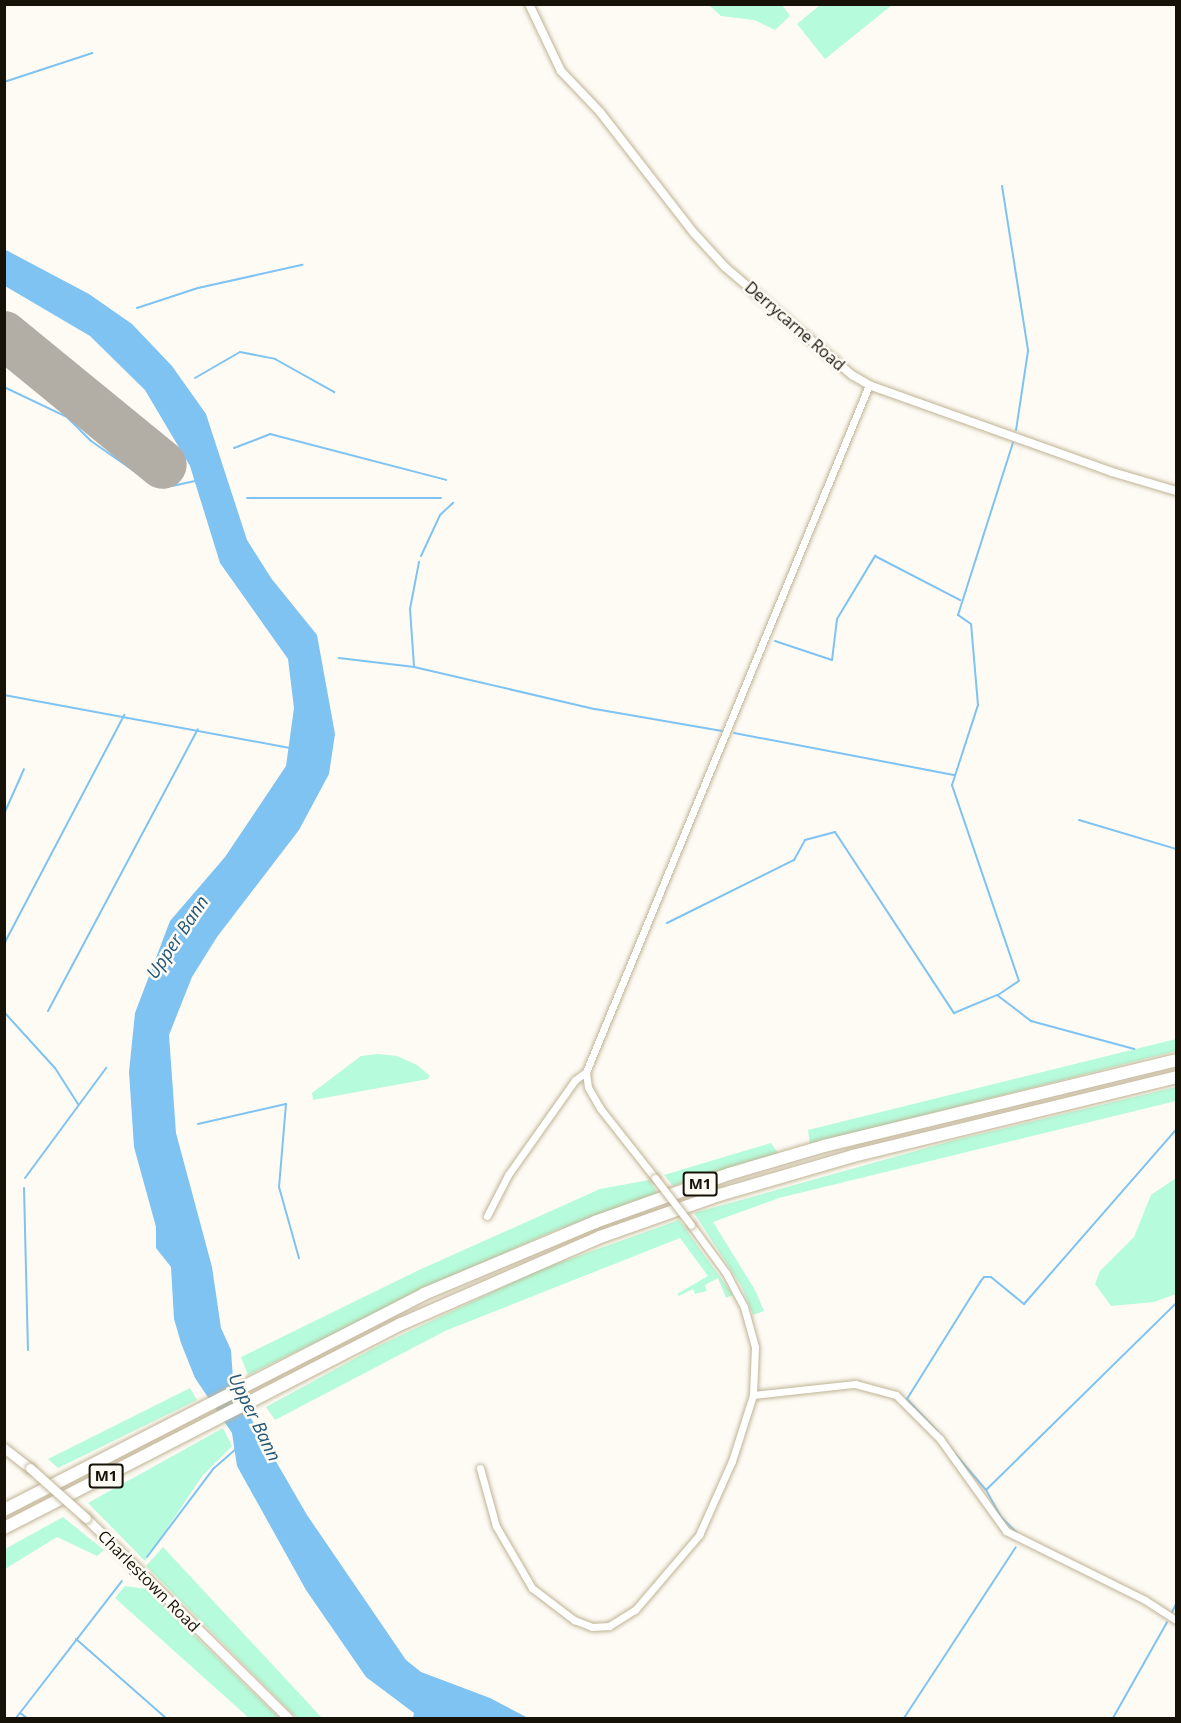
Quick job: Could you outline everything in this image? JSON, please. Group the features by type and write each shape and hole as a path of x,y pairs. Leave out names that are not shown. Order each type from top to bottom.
{"highway":[{"name":"M1","path":"4,1510 251,1383 491,1264 595,1222 729,1174 824,1146 1176,1060"},
{"name":"M1","path":"4,1528 460,1296 658,1216 853,1156 1176,1077"}],"main road":[{"name":"Charlestown Road","path":"4,1448 86,1518 288,1719"}],"street":[{"name":"Derrycarne Road","path":"530,4 561,71 600,112 710,252 852,375 869,385 1112,472 1176,491"},
{"path":"480,1468 496,1526 532,1588 574,1620 592,1627 609,1626 635,1610 699,1535 732,1461 753,1395 754,1347 744,1307 726,1273 600,1108 588,1087 586,1072 869,385"},
{"path":"487,1216 508,1175 575,1080 586,1072"},
{"path":"753,1395 855,1384 896,1395 940,1439 1006,1531 1024,1544 1146,1600 1176,1620"}],"green space":[{"path":"709,5 782,5 790,16 775,30 754,20 721,16"},
{"path":"820,5 892,5 825,59 797,24"},
{"path":"1176,1039 1176,1051 810,1144 808,1130"},
{"path":"378,1054 397,1056 417,1065 430,1076 428,1079 313,1100 312,1093 361,1056"},
{"path":"1176,1087 1176,1101 779,1198 713,1222 755,1290 764,1311 753,1315 742,1287 694,1213 955,1140"},
{"path":"771,1143 778,1153 673,1186 664,1175"},
{"path":"1176,1178 1176,1294 1154,1302 1111,1306 1095,1284 1100,1271 1134,1237 1151,1195"},
{"path":"649,1180 658,1194 554,1231 459,1273 248,1375 241,1357 419,1270 600,1189"},
{"path":"679,1220 733,1295 726,1298 718,1278 705,1285 707,1291 695,1294 693,1289 679,1296 677,1294 708,1276 680,1238 445,1331 275,1420 266,1407 376,1347 539,1270"},
{"path":"190,1388 197,1400 58,1468 48,1459"},
{"path":"223,1428 232,1446 203,1475 145,1561 88,1503"},
{"path":"63,1517 104,1550 97,1556 57,1537 5,1569 5,1549"},
{"path":"163,1547 322,1718 297,1718 146,1566"},
{"path":"125,1586 147,1589 279,1718 249,1718 115,1598"}],"water":[{"name":"Upper Bann","path":"4,249 89,294 132,324 172,366 206,414 247,540 271,578 317,635 335,734 329,774 299,830 217,937 192,977 169,1035 176,1133 212,1267 221,1328 231,1350 233,1379 249,1415 307,1515 406,1660 421,1672 490,1698 528,1718 413,1718 414,1713 366,1677 306,1590 237,1466 232,1433 195,1378 181,1343 174,1319 171,1267 156,1248 156,1227 134,1147 129,1072 135,1013 170,921 225,857 286,766 294,708 288,659 220,563 190,466 145,390 90,336 5,286"}],"waterway":[{"path":"4,82 92,53"},
{"path":"1002,186 1028,351 1016,430"},
{"path":"137,308 198,288 302,265"},
{"path":"195,378 240,352 275,359 334,392"},
{"path":"4,387 67,417 91,441 150,482 172,486 196,481"},
{"path":"234,448 270,434 446,480"},
{"path":"998,995 1019,981 952,785 978,705 971,624 958,615 1013,443"},
{"path":"247,498 441,498"},
{"path":"421,556 440,515 453,503"},
{"path":"775,641 832,660 837,619 875,556 960,600"},
{"path":"414,666 410,609 419,562"},
{"path":"339,658 414,667 595,709 722,731"},
{"path":"4,695 291,748"},
{"path":"4,944 124,715"},
{"path":"48,1011 198,729"},
{"path":"734,733 955,775"},
{"path":"4,814 24,769"},
{"path":"1079,820 1176,849"},
{"path":"667,923 794,860 805,840 835,832 954,1013 997,995 1031,1021 1134,1049"},
{"path":"4,1012 55,1068 78,1104"},
{"path":"25,1178 106,1068"},
{"path":"198,1124 286,1104 279,1187 299,1258"},
{"path":"938,1432 907,1399 980,1282 984,1277 991,1277 1024,1304 1176,1130"},
{"path":"24,1188 28,1350"},
{"path":"1017,1533 1001,1517 986,1490 1176,1303"},
{"path":"950,1448 986,1490"},
{"path":"147,1557 213,1469 236,1449"},
{"path":"904,1718 1016,1547"},
{"path":"16,1718 122,1581"},
{"path":"1172,1612 1176,1604"},
{"path":"1113,1718 1167,1622"},
{"path":"76,1639 166,1718"},
{"path":"20,1713 27,1718"}],"runway":[{"path":"4,335 163,465"}]}
